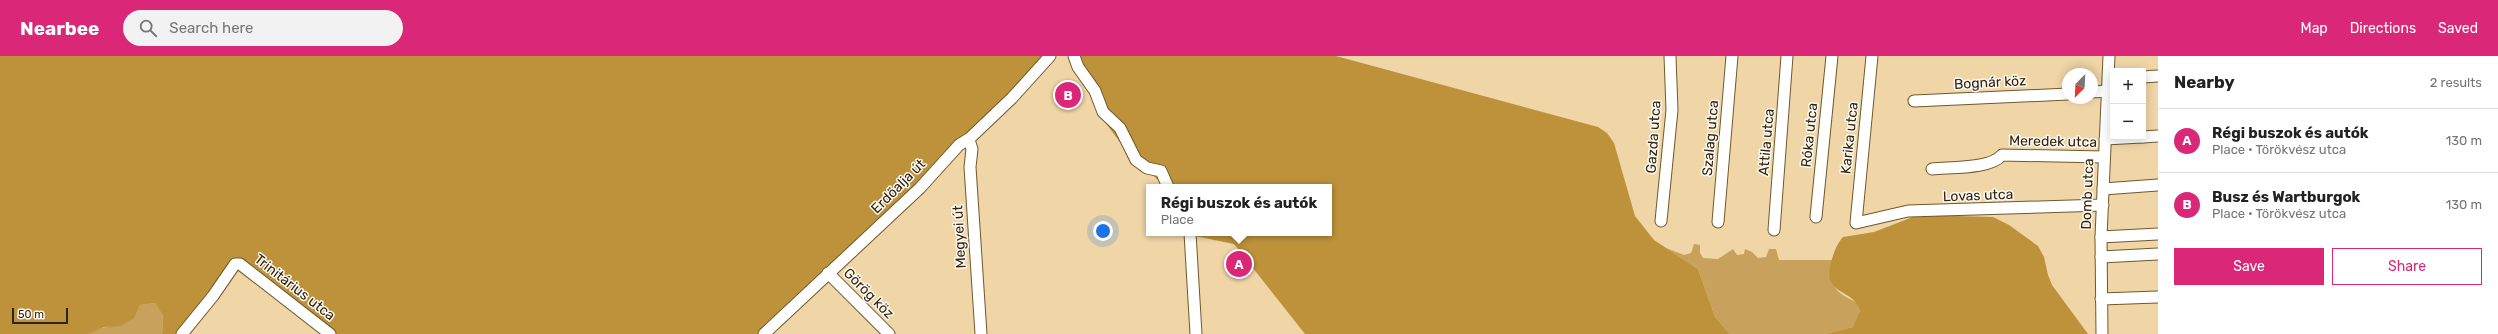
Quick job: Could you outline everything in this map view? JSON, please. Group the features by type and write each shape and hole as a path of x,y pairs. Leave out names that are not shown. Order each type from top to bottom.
{"street":[{"name":"Erdőalja út","path":"764,334 920,188 959,145 969,140 1012,98 1050,56"},
{"path":"1074,56 1078,67 1095,91 1103,112 1122,131 1136,160 1147,168 1161,171 1167,184"},
{"name":"Gazda utca","path":"1661,221 1672,110 1670,56"},
{"name":"Szalag utca","path":"1718,222 1732,56"},
{"name":"Attila utca","path":"1774,230 1788,56"},
{"name":"Róka utca","path":"1816,216 1832,56"},
{"name":"Karika utca","path":"1856,223 1872,56"},
{"name":"Domb utca","path":"2109,56 2110,68"},
{"path":"2146,77 2158,76"},
{"name":"Domb utca","path":"2102,334 2101,237 2105,139 2108,91 2110,82"},
{"path":"2098,92 2108,91"},
{"name":"Bognár köz","path":"1914,101 2062,94"},
{"path":"2146,137 2158,136"},
{"path":"2105,139 2110,139"},
{"name":"Megyei út","path":"969,140 972,149 970,167 981,334"},
{"name":"Meredek utca","path":"1932,169 1986,164 1998,159 2002,154 2104,157"},
{"path":"2103,189 2158,185"},
{"name":"Lovas utca","path":"1856,223 1908,211 2103,204"},
{"path":"2101,237 2158,234"},
{"path":"1190,236 1196,334"},
{"path":"2101,257 2158,254"},
{"name":"Trinitárius utca","path":"182,334 213,296 236,264 240,264 330,334"},
{"name":"Görög köz","path":"828,273 889,334"},
{"path":"2101,299 2158,297"}],"shaded area":[{"path":"0,56 1050,56 764,334 327,334 242,266 184,334 162,334 163,315 155,303 140,305 134,318 121,326 104,327 89,334 0,334"},
{"path":"1076,56 1336,56 1598,127 1607,133 1614,143 1635,216 1654,240 1698,269 1715,317 1730,334 1305,334 1234,244 1195,236 1332,236 1332,184 1163,184 1134,158 1110,129 1100,114"},
{"path":"1918,215 1993,217 2009,225 2038,246 2044,257 2052,285 2088,334 1825,334 1853,327 1860,311 1852,298 1840,291 1830,281 1829,273 1831,262 1843,237 1874,232"},
{"path":"1694,244 1700,245 1700,253 1703,258 1718,259 1733,249 1737,255 1744,254 1745,249 1752,252 1758,258 1766,257 1769,249 1776,249 1779,260 1832,260 1829,274 1832,281 1838,291 1857,303 1860,311 1858,318 1853,327 1825,334 1730,334 1715,317 1698,269 1666,248 1684,255 1691,253"},
{"path":"155,303 163,314 162,334 89,334 105,327 118,325 129,320 140,305"}],"place":[{"name":"Busz és Wartburgok","path":"1068,95"},
{"name":"Régi buszok és autók","path":"1239,264"}]}
